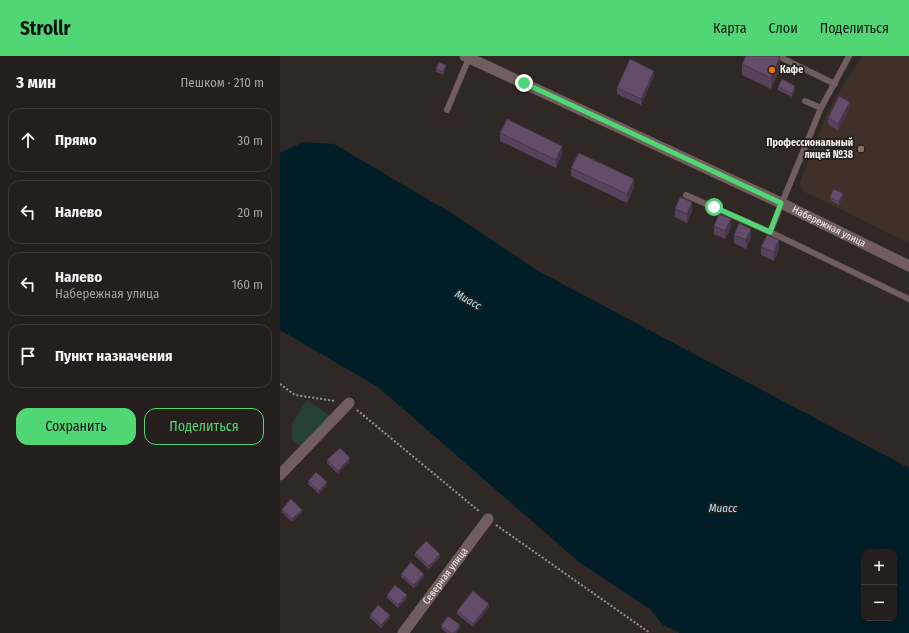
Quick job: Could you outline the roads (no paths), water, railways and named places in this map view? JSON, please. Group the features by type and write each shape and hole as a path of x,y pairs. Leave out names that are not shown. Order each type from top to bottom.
{"street":[{"name":"Набережная улица","path":"467,57 781,203 909,266"},
{"path":"280,475 349,403"},
{"name":"Северная улица","path":"403,633 488,519"}],"lane":[{"path":"770,232 821,108 849,56"},
{"path":"447,110 467,57"},
{"path":"782,58 835,84"},
{"path":"805,102 821,108"},
{"path":"686,195 770,232 909,299"}],"water":[{"name":"Миасс","path":"303,142 334,144 453,214 538,271 909,468 909,633 680,633 663,625 650,609 579,562 378,387 280,330 280,153"}],"place":[{"name":"Кафе","path":"772,70"},
{"name":"Профессиональный лицей №38","path":"861,149"}]}
